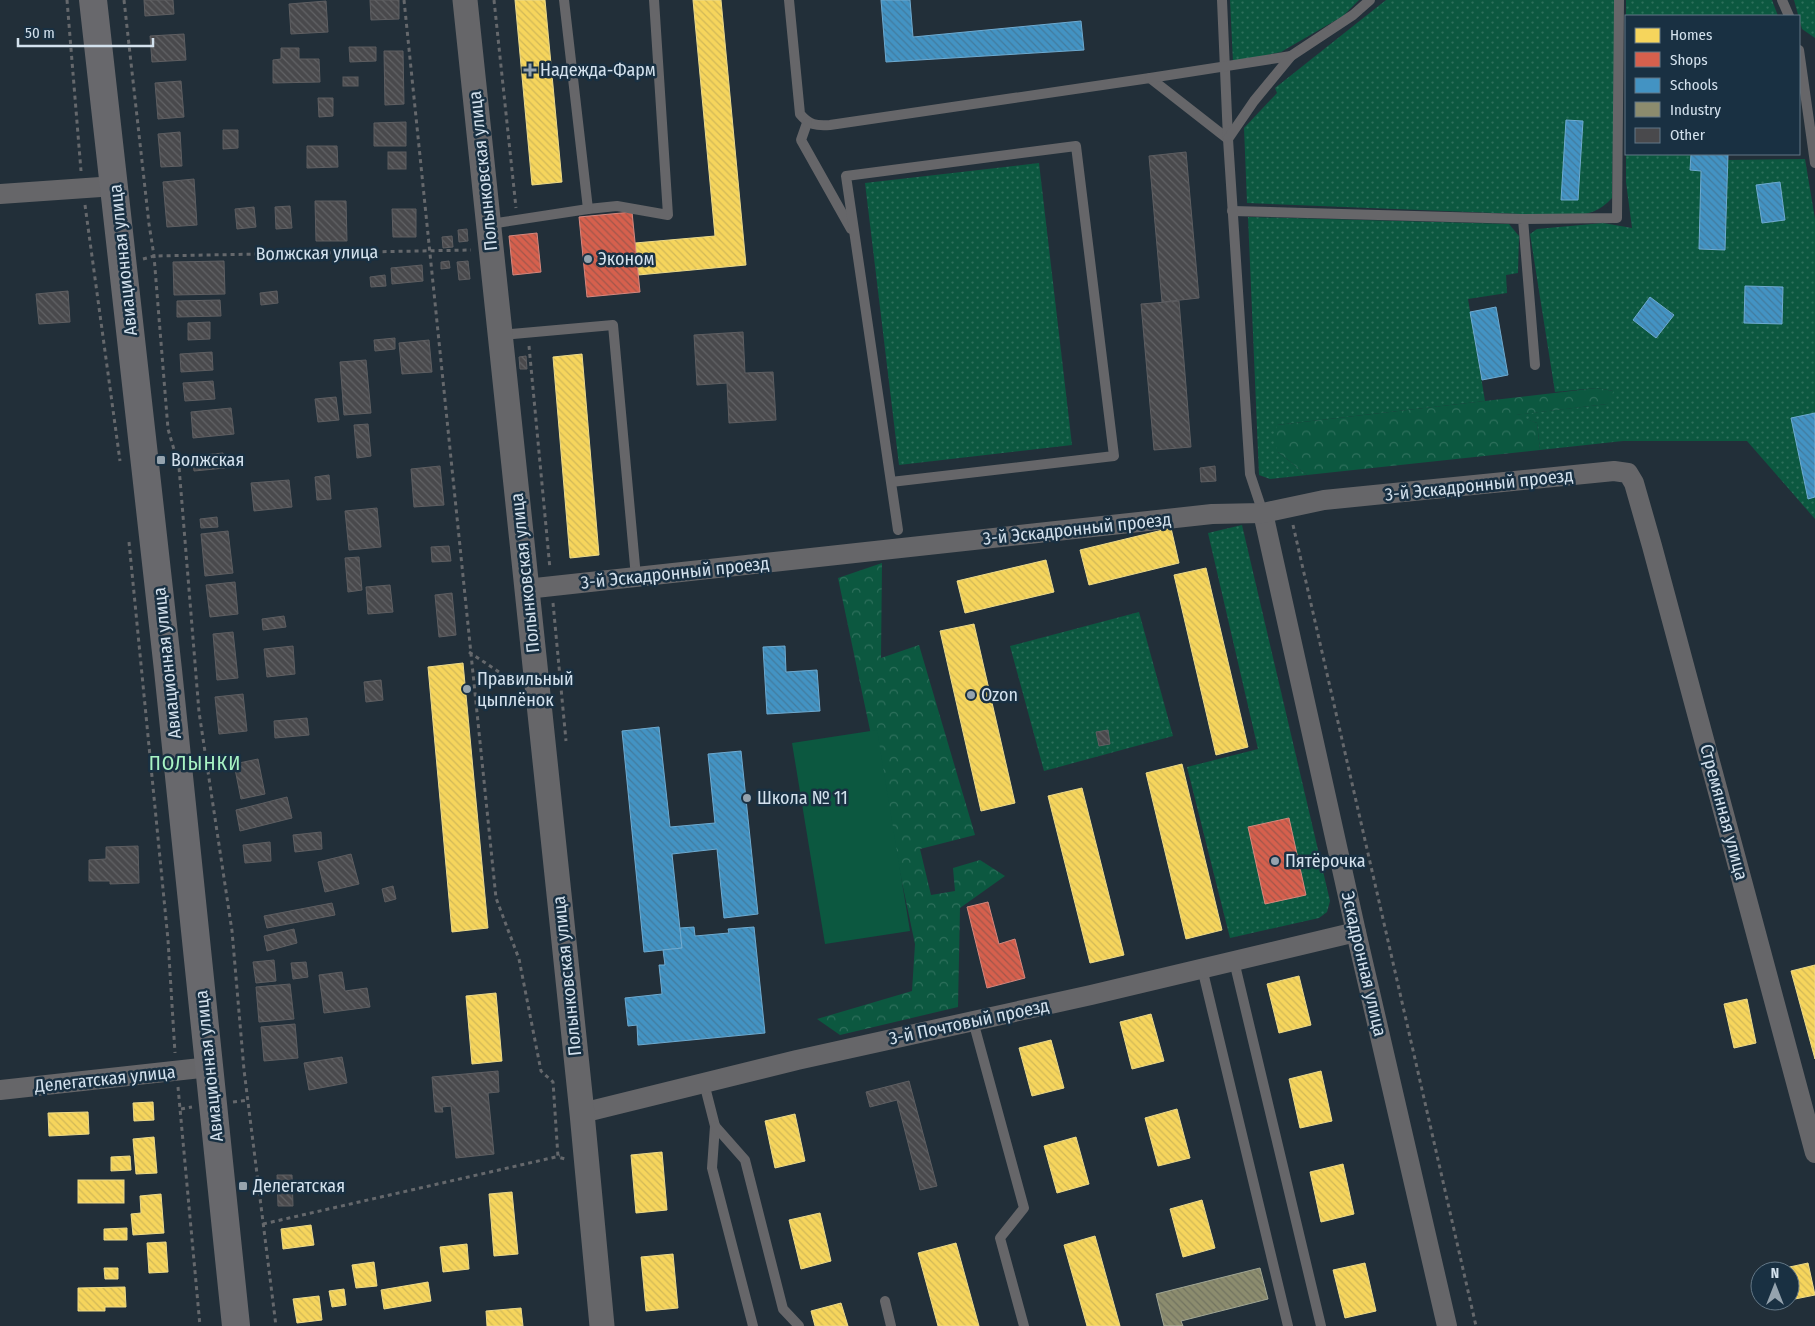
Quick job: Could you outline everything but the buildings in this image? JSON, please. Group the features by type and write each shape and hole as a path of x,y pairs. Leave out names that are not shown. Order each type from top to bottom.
{"main road":[{"name":"Авиационная улица","path":"93,0 115,186 236,1326"}],"street":[{"name":"Полынковская улица","path":"465,0 582,1113 578,1156 602,1326"},
{"path":"0,194 115,186"},
{"name":"3-й Эскадронный проезд","path":"526,589 1212,514 1264,513 1324,500 1614,472 1628,473"},
{"name":"Стремянная улица","path":"1628,473 1634,484 1652,546 1815,1153"},
{"name":"Эскадронная улица","path":"1264,513 1356,932 1447,1326"},
{"name":"3-й Почтовый проезд","path":"582,1113 1356,932"},
{"name":"Делегатская улица","path":"0,1090 210,1067"}],"lane":[{"path":"564,0 588,209"},
{"path":"490,224 617,206 668,215 654,0"},
{"path":"789,0 798,106 800,114 807,123 819,126 1291,56"},
{"path":"1222,0 1232,211 1250,474 1264,513"},
{"path":"1228,139 1254,102 1291,56 1353,15 1370,0"},
{"path":"1232,211 1523,219 1617,218 1620,0"},
{"path":"1782,0 1789,15"},
{"path":"1800,57 1815,163"},
{"path":"1150,78 1228,139"},
{"path":"807,123 801,140 854,235"},
{"path":"890,482 1114,456 1076,146 846,176 890,482 898,530"},
{"path":"1523,219 1535,365"},
{"path":"501,335 613,325 636,577"},
{"path":"1234,961 1321,1326"},
{"path":"1202,968 1288,1326"},
{"path":"973,1021 1024,1208 1000,1238 1024,1326"},
{"path":"704,1083 715,1126 712,1168 753,1326"},
{"path":"715,1126 745,1160 783,1309 798,1322 799,1326"},
{"path":"885,1301 891,1326"}],"path":[{"path":"67,0 83,188 120,462"},
{"path":"124,0 154,256 168,430 179,467 200,712 232,931 244,1070 276,1326"},
{"path":"404,0 496,898 519,959 541,1071 552,1082 558,1157"},
{"path":"494,0 517,220"},
{"name":"Волжская улица","path":"143,259 154,256 492,249"},
{"path":"527,333 567,745"},
{"path":"1289,508 1476,1326"},
{"path":"129,540 169,949 177,1071 200,1326"},
{"path":"263,1224 558,1157 578,1156"},
{"path":"558,1157 578,1156"}],"green space":[{"path":"1230,0 1359,0 1343,16 1281,52 1233,62"},
{"path":"1386,0 1615,0 1612,198 1594,211 1572,216 1247,203 1244,128 1277,93 1275,88"},
{"path":"1626,0 1772,0 1778,15 1626,15"},
{"path":"1794,0 1815,0 1815,38 1802,29 1800,15 1798,15"},
{"path":"1626,155 1691,155 1690,170 1701,171 1699,249 1725,250 1728,160 1805,159 1815,219 1815,519 1747,441 1623,441 1540,450 1537,423 1514,415 1607,404 1613,391 1597,388 1555,392 1530,234 1537,229 1603,223 1632,228 1626,182","holes":["1780,183 1785,220 1762,223 1757,186","1745,286 1783,287 1782,323 1744,323","1650,297 1674,315 1656,338 1633,320"]},
{"path":"1039,163 1072,445 899,465 865,183"},
{"path":"1248,217 1509,224 1519,236 1518,273 1506,275 1507,293 1468,299 1485,401 1277,425 1278,452 1307,475 1270,479 1259,475"},
{"path":"1597,388 1613,391 1612,399 1607,404 1516,415 1537,423 1540,450 1307,475 1278,452 1274,441 1277,425"},
{"path":"1242,525 1330,901 1327,912 1319,918 1230,938 1187,767 1258,749 1208,533"},
{"path":"882,563 881,658 919,645 975,835 920,849 931,895 955,891 953,868 980,860 1005,876 960,908 958,1007 840,1035 817,1019 912,991 915,944 838,578"},
{"path":"1139,612 1173,736 1044,771 1010,646"},
{"path":"877,730 910,931 825,944 792,743"}],"place":[{"name":"Надежда-Фарм","path":"530,70"},
{"name":"Эконом","path":"588,259"},
{"name":"Волжская","path":"161,460"},
{"name":"Правильный цыплёнок","path":"467,689"},
{"name":"Ozon","path":"971,695"},
{"name":"Школа № 11","path":"747,798"},
{"name":"Пятёрочка","path":"1275,861"},
{"name":"Делегатская","path":"243,1186"}],"district":[{"name":"ПОЛЫНКИ","path":"195,763"}]}
